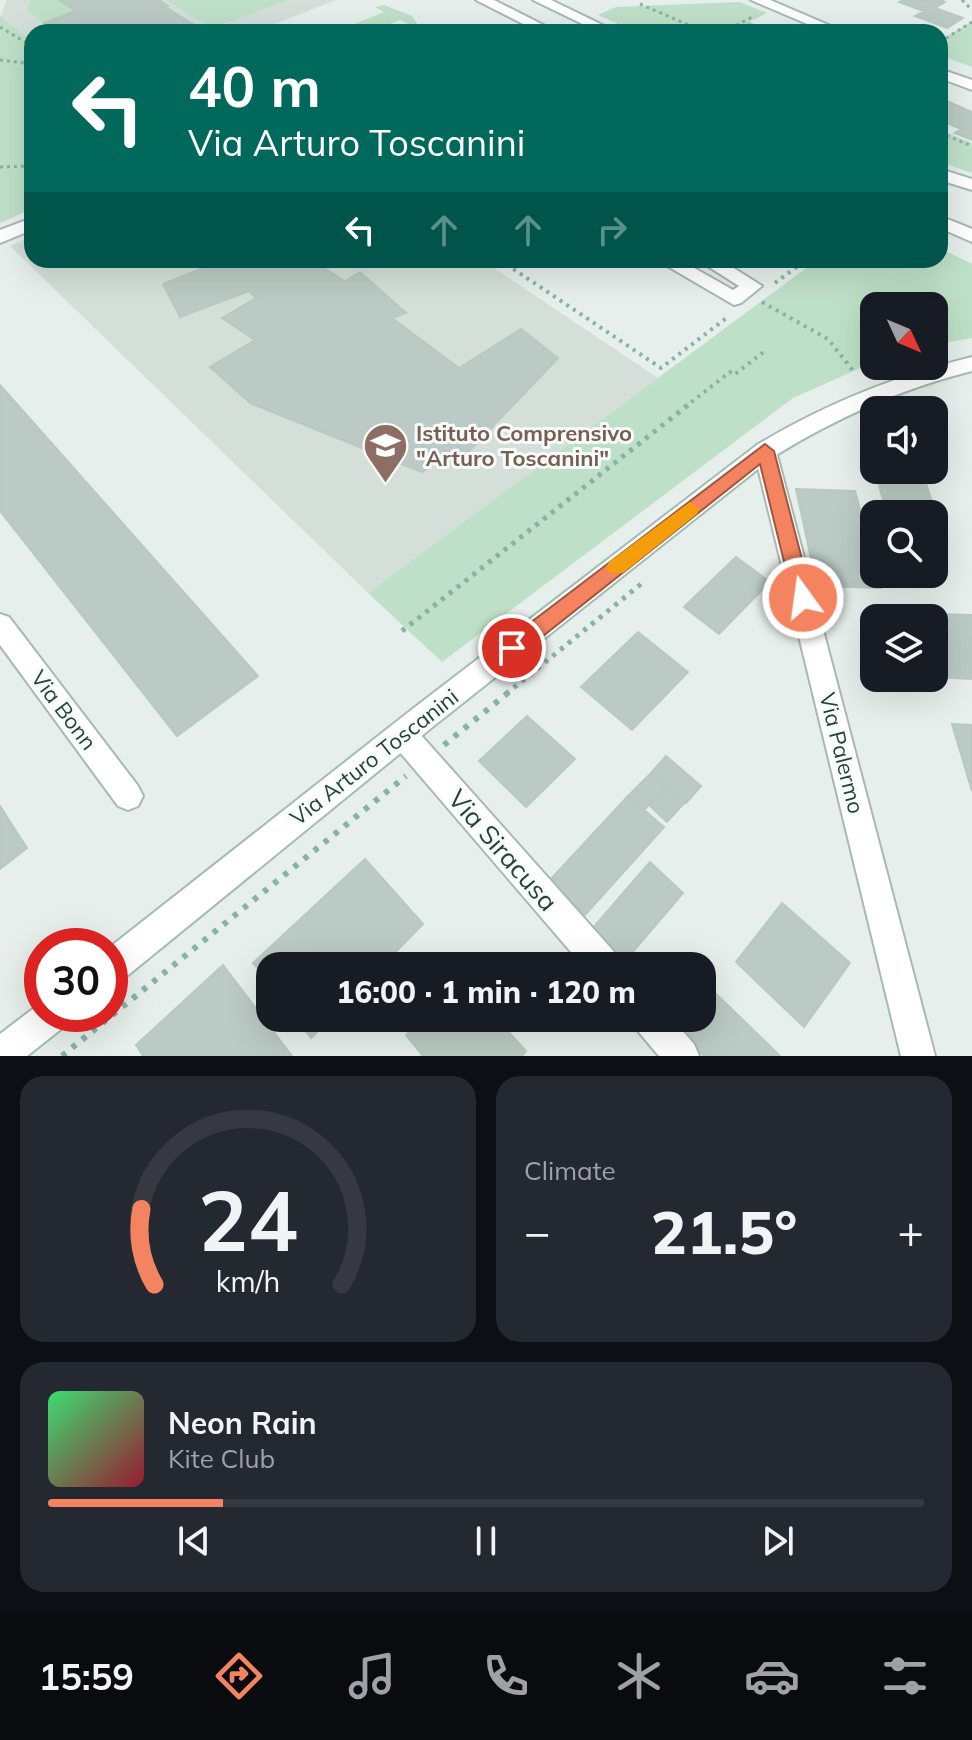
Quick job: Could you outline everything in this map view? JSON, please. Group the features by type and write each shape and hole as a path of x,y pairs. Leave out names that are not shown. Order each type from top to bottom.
{"street":[{"path":"483,0 502,4 536,24"},
{"path":"540,0 592,24"},
{"path":"762,5 815,24"},
{"path":"948,76 972,85"},
{"path":"948,177 972,185"},
{"path":"948,225 972,236"},
{"path":"0,237 24,226"},
{"path":"680,268 734,299 752,286 721,268"},
{"name":"Via Arturo Toscanini","path":"128,954 402,734 765,451 811,422 855,401 972,364"},
{"name":"Via Palermo","path":"765,451 918,1056"},
{"name":"Via Bonn","path":"0,625 128,796"},
{"name":"Via Siracusa","path":"402,734 592,952"},
{"path":"0,1056 30,1032"},
{"path":"661,1032 682,1056"}],"path":[{"path":"962,0 972,10"},
{"path":"640,4 686,24"},
{"path":"735,24 762,5"},
{"path":"948,37 972,22"},
{"path":"0,27 24,41"},
{"path":"0,60 24,63"},
{"path":"948,136 972,146"},
{"path":"0,167 24,166"},
{"path":"512,268 661,368 736,311"},
{"path":"771,286 795,268"},
{"path":"744,292 828,339 855,373"},
{"path":"402,631 730,372 734,375 766,350"},
{"path":"62,1056 649,577"}],"shaded area":[{"path":"7,0 336,0 275,24 24,24 24,35 0,16"},
{"name":"Istituto Comprensivo \"Arturo Toscanini\"","path":"24,240 24,260 10,246"},
{"name":"Istituto Comprensivo \"Arturo Toscanini\"","path":"33,268 494,268 658,378 368,593"}],"green space":[{"path":"30,0 59,0 76,11 44,23 27,11"},
{"path":"166,0 288,0 223,24 205,24"},
{"path":"740,2 767,13 745,24 618,24 598,15 616,7"},
{"path":"384,5 412,16 417,23 408,24 400,20 390,24 355,24 384,12 375,7"},
{"path":"0,16 24,35 24,212 0,223"},
{"path":"972,21 972,67 948,58 948,36"},
{"path":"948,133 972,143 972,173 948,165"},
{"path":"948,252 972,264 972,338 948,342 948,292 860,292 860,368 793,398 442,662 368,593 806,268 948,268"}],"building":[{"path":"59,0 159,0 193,24 44,23 76,11"},
{"path":"940,0 945,2 935,8 963,18 948,27 948,24 936,24 915,16 924,11 899,2"},
{"path":"948,102 972,112 972,140 955,133 961,129 948,123"},
{"path":"324,268 345,281 360,272 406,313 392,318 459,368 521,329 558,358 456,465 444,457 422,472 250,403 210,367 255,340 222,318 256,298 249,291 180,317 163,284 201,269"},
{"path":"0,385 258,676 177,736 0,511"},
{"path":"879,484 926,484 932,500 883,500"},
{"path":"796,489 855,491 860,509 860,587 817,586"},
{"path":"736,557 770,582 719,634 684,607"},
{"path":"948,614 972,615 972,679 948,678"},
{"path":"638,632 688,672 632,730 581,687"},
{"path":"527,716 575,759 526,807 479,761"},
{"path":"952,724 972,725 972,791"},
{"path":"666,756 701,786 686,803 651,773"},
{"path":"651,773 666,786 644,810 628,796"},
{"path":"666,786 685,802 667,822 649,805"},
{"path":"628,796 664,827 585,915 550,880"},
{"path":"0,806 27,848 0,869"},
{"path":"365,859 423,924 396,952 265,952"},
{"path":"650,862 683,893 633,952 616,952 592,929"},
{"path":"782,903 850,963 804,1027 736,962"},
{"path":"223,965 256,1009 256,1032 274,1032 292,1056 143,1056 136,1045"},
{"path":"716,994 780,1056 704,1056 681,1032 716,1032"},
{"path":"409,1032 509,1032 526,1051 522,1056 423,1056 406,1035"}],"slow traffic":[{"path":"616,567 690,509"}],"place":[{"name":"Istituto Comprensivo \"Arturo Toscanini\"","path":"385,485"}],"route":[{"path":"512,648 765,451 803,598"}]}
